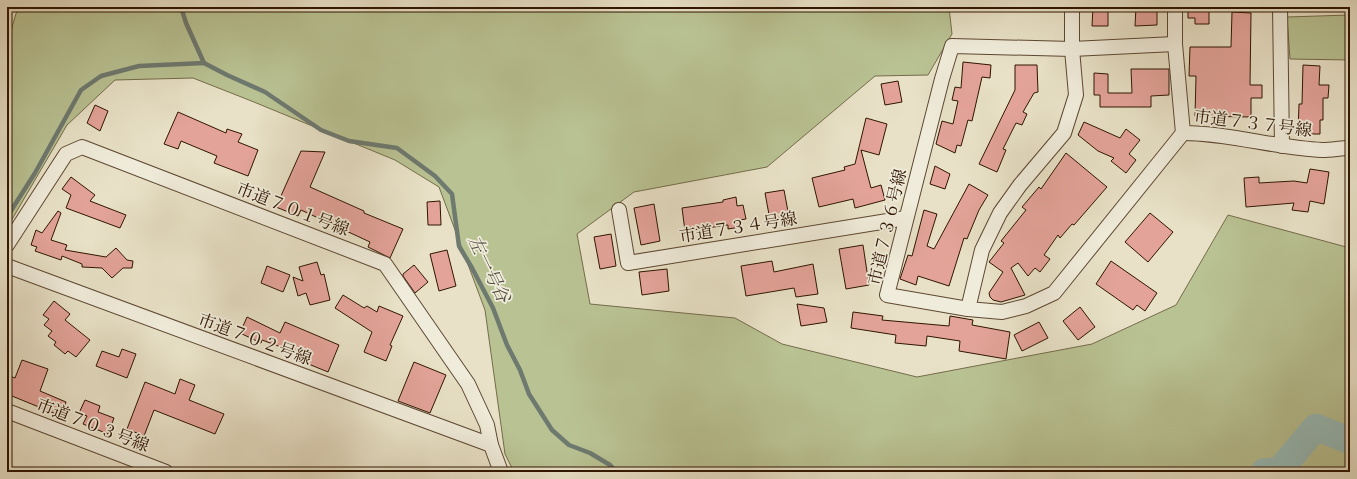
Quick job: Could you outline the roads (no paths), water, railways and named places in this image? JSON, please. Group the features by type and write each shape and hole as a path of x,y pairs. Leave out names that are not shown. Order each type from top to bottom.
{"street":[{"path":"968,309 982,250 1000,213 1020,185 1064,133 1076,95 1072,49 1072,7"},
{"name":"市道７３７号線","path":"1175,7 1175,44 1183,133 1198,133 1282,146 1324,150 1350,148"},
{"path":"1280,7 1282,146"},
{"name":"市道７３６号線","path":"1175,44 1072,49 952,46 942,79 887,295 968,309 1002,312 1026,306 1054,293 1183,133"},
{"name":"市道７０１号線","path":"7,245 66,154 82,147 385,264 468,384 487,425 491,445 501,472"},
{"name":"市道７３４号線","path":"619,210 628,263 906,218"},
{"name":"市道７０２号線","path":"7,266 491,445"},
{"name":"市道７０３号線","path":"7,411 165,472"}],"waterway":[{"path":"181,7 186,23 204,63"},
{"name":"左一号谷","path":"204,63 265,92 321,130 349,141 397,148 435,176 452,194 459,246 493,308 507,345 520,370 529,394 552,430 569,445 590,453 610,465 617,472"},
{"path":"7,217 35,173 81,90 101,76 139,66 204,63"},
{"path":"1264,472 1280,470 1316,427 1350,441"}]}
